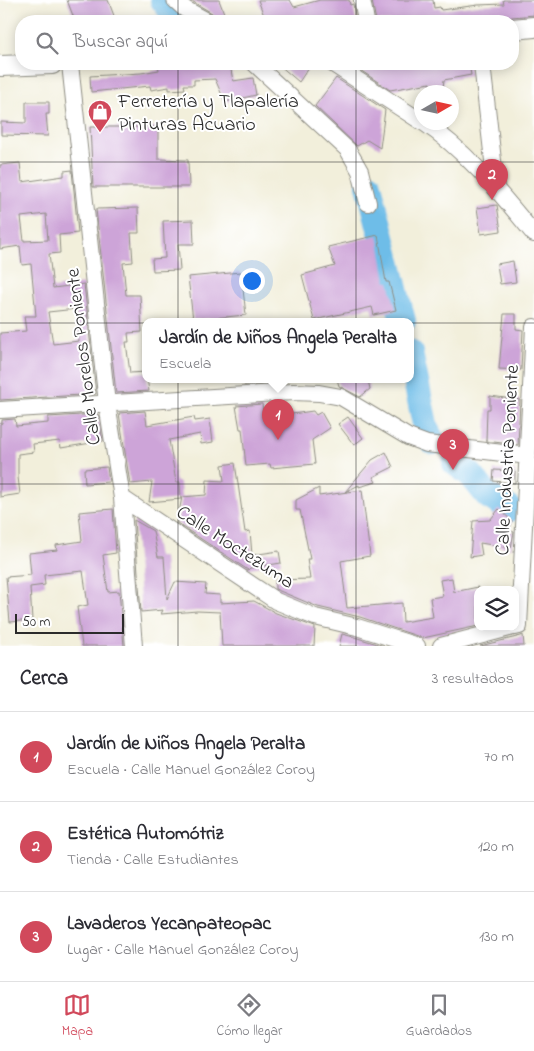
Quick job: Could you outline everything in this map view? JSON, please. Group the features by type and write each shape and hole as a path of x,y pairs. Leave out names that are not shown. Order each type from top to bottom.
{"main road":[{"path":"519,28 534,27"},
{"path":"0,66 15,65"}],"street":[{"path":"175,0 185,10 195,15"},
{"path":"362,0 365,15"},
{"name":"Calle Morelos Poniente","path":"71,70 107,404 122,498 134,646"},
{"path":"261,70 348,150 360,171 368,203"},
{"path":"341,70 414,117"},
{"path":"483,70 496,187"},
{"path":"432,130 458,151 496,187 534,234"},
{"name":"Calle Industria Poniente","path":"519,586 528,456 534,327"},
{"path":"0,410 293,392 319,393 341,397 408,437 427,444 528,456"},
{"name":"Calle Moctezuma","path":"122,498 276,600 316,617 357,627 417,646"},
{"path":"441,646 497,631"}],"building":[{"path":"67,0 108,0 114,15 73,15"},
{"path":"190,0 219,0 225,15 213,15"},
{"path":"258,0 290,0 294,7 320,0 349,0 350,5 353,4 355,15 264,15"},
{"path":"433,0 434,8 440,7 441,10 504,4 503,0 534,0 534,15 375,15 372,1"},
{"path":"159,70 231,70 233,81 253,78 256,95 225,102 215,79 194,80 194,85 184,85 185,89 169,90 169,87 151,90 150,86 91,92 90,76"},
{"path":"285,70 307,70 299,82"},
{"path":"360,70 470,70 471,75 444,80 443,85 430,85 430,83 390,90"},
{"path":"336,78 385,110 380,148 367,140 357,146 315,106"},
{"path":"26,102 49,102 49,114 46,114 48,136 1,135 1,122 26,123"},
{"path":"90,127 158,127 158,159 188,160 189,187 93,187"},
{"path":"20,163 22,182 64,176 64,171 72,170 78,233 59,235 60,253 49,254 53,288 84,284 96,394 0,400 0,333 26,331 24,316 36,316 31,264 22,265 20,246 0,249 0,165","holes":["46,214 48,240 24,241 21,217","76,309 79,341 53,344 48,312"]},
{"path":"497,205 501,231 481,234 477,208"},
{"path":"138,208 139,233 131,233 133,262 123,263 126,295 140,295 142,332 128,333 129,342 126,342 130,373 142,372 142,383 148,383 149,391 116,393 96,209"},
{"path":"193,220 194,244 178,244 180,270 153,271 152,259 165,258 163,221"},
{"path":"378,235 386,282 389,282 396,310 374,315 372,307 323,318 313,318 302,275 335,266 328,247"},
{"path":"513,261 516,282 500,284 497,264"},
{"path":"241,272 246,315 193,318 188,277"},
{"path":"504,314 516,314 516,329 523,330 521,370 499,369"},
{"path":"244,383 274,383 244,385"},
{"path":"338,383 369,383 370,389 360,397 339,386"},
{"path":"490,396 520,400 518,445 486,441 487,409 490,409"},
{"path":"262,404 264,418 313,411 316,415 321,412 330,428 312,440 315,464 271,468 270,464 246,466 242,429 240,429 236,406"},
{"path":"145,411 147,425 194,417 195,421 210,419 213,442 201,444 200,434 169,440 176,482 180,482 181,499 149,502 152,482 130,484 119,413"},
{"path":"98,414 103,441 61,448 60,441 33,444 34,452 18,454 20,494 0,497 0,424 2,420 15,419 16,426 48,423 48,417"},
{"path":"348,417 363,438 354,445 338,424"},
{"path":"386,452 393,467 373,477 376,482 359,487 359,485 345,492 372,460"},
{"path":"235,463 245,532 250,531 252,555 279,551 281,563 250,568 248,570 177,523 182,497 206,495 207,480 224,481 222,465"},
{"path":"107,467 109,482 85,484 84,469"},
{"path":"494,470 515,471 515,483 493,481"},
{"path":"319,488 319,496 362,490 370,556 341,561 347,608 402,603 403,622 433,617 430,598 443,596 440,580 452,578 454,592 474,588 474,627 423,638 360,617 318,607 275,589 275,580 310,579 307,559 310,559 300,510 296,510 296,500"},
{"path":"113,509 116,553 103,555 108,592 119,591 124,646 82,646 77,607 88,605 83,571 44,575 45,585 30,587 32,620 10,622 6,577 31,575 29,553 57,550 56,545 82,541 79,512"},
{"path":"499,509 512,521 509,531 514,532 511,548 480,543 482,555 470,557 473,521 490,520"},
{"path":"134,520 153,531 158,557 164,557 167,599 175,582 206,584 205,594 220,595 220,603 254,601 276,613 315,627 314,646 222,646 220,612 197,611 161,614 163,610 141,612"},
{"path":"342,634 354,637 384,646 339,646"},
{"path":"523,635 524,646 480,646 521,636"}],"waterway":[{"path":"163,0 172,12 179,15"},
{"path":"369,185 402,318"},
{"path":"414,372 426,429 433,442"},
{"path":"455,463 470,474 488,496 510,509"}],"place":[{"name":"Ferretería y Tlapalería Pinturas Acuario","path":"100,133"},
{"name":"Estética Automótriz","path":"492,200"},
{"name":"Jardín de Niños Angela Peralta","path":"278,440"},
{"name":"Lavaderos Yecanpateopac","path":"453,470"}]}
